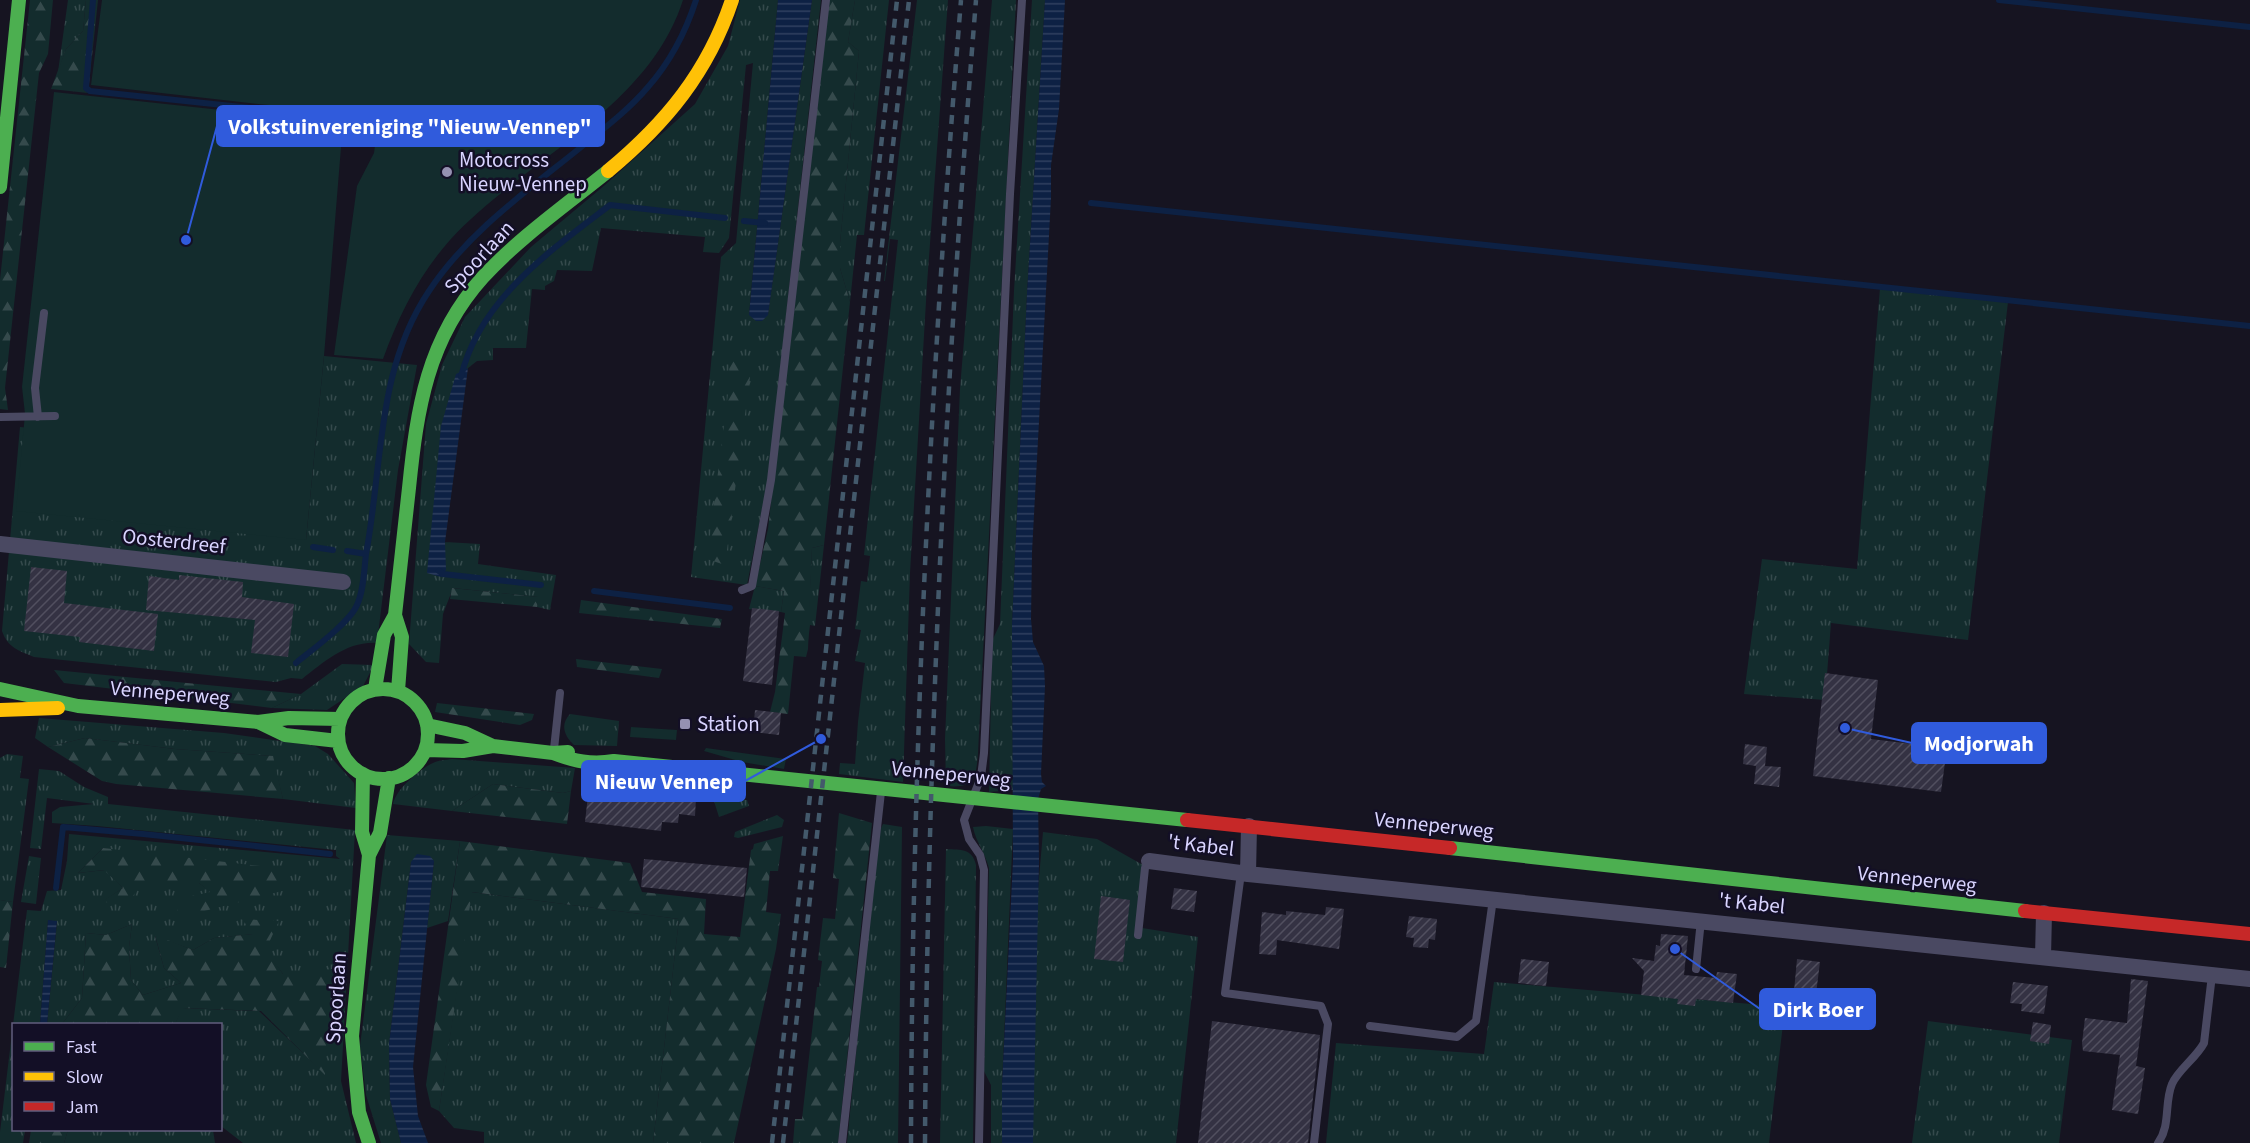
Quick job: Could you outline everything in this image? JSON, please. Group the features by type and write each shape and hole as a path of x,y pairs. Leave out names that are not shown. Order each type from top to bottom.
{"main road":[{"path":"0,187 19,0"},
{"name":"Spoorlaan","path":"375,689 384,635 395,615 417,413 428,369 447,327 474,286 518,242 638,145 682,99 698,77 713,49 732,0"},
{"name":"Spoorlaan","path":"395,615 402,637 398,691"},
{"name":"Venneperweg","path":"0,689 78,706 258,722 289,718 340,719"},
{"path":"375,689 398,691 411,699 422,711 427,725 428,738 425,750 416,764 404,773 389,778 376,778 363,774 347,761 338,741 340,719 345,708 354,699 375,689"},
{"name":"Venneperweg","path":"0,710 41,710 78,706"},
{"name":"Venneperweg","path":"258,722 285,735 338,741"},
{"name":"Venneperweg","path":"427,725 465,733 493,746"},
{"name":"Venneperweg","path":"425,750 463,751 493,746 553,753 580,764 597,765 614,761 981,798 2250,934"},
{"name":"Spoorlaan","path":"363,774 363,832 369,855 352,1036 358,1104 369,1143"},
{"name":"Spoorlaan","path":"369,855 380,833 389,778"}],"street":[{"name":"Oosterdreef","path":"0,544 343,582"},
{"name":"'t Kabel","path":"1245,874 1249,826"},
{"name":"'t Kabel","path":"1149,861 1245,874 2250,979"},
{"path":"2043,957 2044,913"}],"lane":[{"path":"742,590 752,586 771,480 826,0"},
{"path":"979,1143 984,870 980,855 969,838 964,820 981,798 1009,217 1022,0"},
{"path":"38,417 35,388 44,313"},
{"path":"0,417 55,416"},
{"path":"553,753 560,693"},
{"path":"842,1143 881,788"},
{"path":"1138,935 1144,868 1149,861"},
{"path":"1245,874 1225,993 1321,1006 1328,1024 1314,1143"},
{"path":"1370,1026 1457,1037 1476,1021 1493,899"},
{"path":"1696,969 1701,920"},
{"path":"2158,1143 2165,1133 2171,1087 2175,1079 2199,1053 2204,1042 2212,975"}],"green space":[{"path":"30,0 53,0 48,54 39,73 5,388 8,410 0,409 0,280"},
{"path":"68,0 86,0 83,31 66,49 58,72"},
{"path":"86,0 98,0 88,93 51,89 66,49 83,31"},
{"name":"Motocross Nieuw-Vennep","path":"102,0 683,0 666,39 642,73 581,131 480,211 439,253 411,296 383,359 334,355 357,186 374,153 379,115 91,85"},
{"path":"740,0 778,0 749,315 768,314 812,0 821,0 768,479 747,585 691,577 721,257 736,243 753,63 746,65 729,238 719,253 703,252 705,237 601,228 592,271 557,270 554,281 545,286 545,290 532,289 526,348 493,348 493,360 477,361 468,368 441,426 445,542 480,544 478,564 556,575 550,610 537,607 538,597 453,588 443,614 439,663 426,662 409,644 426,424 442,365 465,317 531,247 605,185 695,104 728,46"},
{"path":"827,0 855,0 848,42 859,51 840,243 840,268 850,302 824,545 812,548 808,649 806,657 794,656 788,714 770,712 775,692 785,613 781,612 784,591 755,586 768,529"},
{"path":"855,0 889,0 864,235 857,235 850,302 840,268 840,243 859,51 848,42"},
{"path":"917,0 948,0 927,284 910,573 903,782 839,774 840,763 855,764 865,663 855,661 861,630 855,629 861,581 867,582 870,556 864,555 898,240 890,239 884,281"},
{"path":"992,0 1016,0 978,753 975,775 972,780 963,785 946,786 945,739 960,389"},
{"path":"1032,0 1045,0 1027,293 1012,625 1013,790 989,792 992,641 1000,624 1014,291"},
{"path":"54,92 343,123 306,540 16,511 25,414 22,387"},
{"path":"1880,288 2008,302 1968,640 1831,623 1825,700 1744,694 1762,559 1857,569"},
{"path":"324,356 417,365 398,470 377,643 366,643 346,649 302,679 291,678 276,682 34,657 11,645 2,631 20,427 38,429 306,540"},
{"path":"728,356 750,377 725,565 707,559 730,378"},
{"path":"824,545 815,626 810,625 807,649 812,548"},
{"path":"755,586 784,591 781,612 749,609"},
{"path":"452,588 539,597 537,607 450,599"},
{"path":"581,600 722,619 720,628 579,613"},
{"path":"576,659 662,669 659,678 577,667"},
{"path":"342,664 374,665 363,686 327,710 272,708 301,694"},
{"path":"54,670 301,694 272,708 64,683"},
{"path":"437,703 534,714 532,720 520,725 435,712"},
{"path":"570,714 619,721 617,746 574,745 564,730 565,722"},
{"path":"39,718 224,733 315,746 328,754 354,783 356,808 283,799 272,756 175,749 85,738 48,747 35,738"},
{"path":"631,727 677,730 676,740 630,737"},
{"path":"85,738 175,749 273,756 283,799 102,781 48,747"},
{"path":"706,748 786,759 784,769 742,762 704,751"},
{"path":"7,754 23,756 20,778 29,779 13,902 0,900 0,758"},
{"path":"452,759 575,768 571,791 563,793 493,784 452,811 393,804 409,780 422,770 435,762"},
{"path":"39,769 59,771 84,787 108,797 108,804 355,830 341,1081 356,1143 243,1143 222,1127 222,1023 175,1023 182,1008 259,1011 325,1074 283,974 254,934 214,938 193,950 155,936 164,968 181,983 143,995 131,980 129,947 132,924 106,935 86,933 82,998 63,1023 47,1023 57,922 48,920 40,1023 13,1023 27,910 41,911 47,891 61,890 67,861 69,834 340,859 336,856 336,850 52,823 52,812 60,807 94,804 47,798 41,849 30,848","holes":["103,848 282,891 211,892 199,883 141,883 102,902 123,888 105,870 78,873"]},
{"path":"493,784 563,793 571,791 567,824 452,811"},
{"path":"713,798 747,800 749,806 719,817"},
{"path":"839,813 872,823 838,1143 793,1143 795,1119 802,1119 822,961 818,960 823,918 835,919 839,879 833,878"},
{"path":"777,815 784,820 782,827 734,837 735,832"},
{"path":"883,824 902,827 898,1143 847,1143 877,845"},
{"path":"973,827 1013,829 1002,1085 1002,1143 991,1143 991,1085 984,1071 989,868"},
{"path":"1043,832 1097,839 1143,865 1142,928 1198,937 1176,1143 1024,1143 1026,1028"},
{"path":"387,835 460,841 448,921 427,928 434,861 411,862 389,1044 390,1099 401,1143 381,1143 366,1095 360,1046"},
{"path":"783,836 778,871 770,871 766,912 781,914 776,949 734,1143 653,1143 679,919 472,892 439,1111 431,1107 426,1085 460,841 630,863 642,892 706,899 704,934 740,937 751,850 754,844"},
{"path":"103,848 277,868 282,891 177,918 178,899 210,892 199,883 142,883 128,903 101,902 123,888 104,870 78,873"},
{"path":"946,849 969,853 976,865 973,1143 940,1143"},
{"path":"29,856 41,858 36,904 21,902"},
{"path":"471,892 679,919 653,1143 484,1143 484,1132 454,1128 439,1111"},
{"path":"0,900 13,902 6,968 0,967"},
{"path":"242,919 279,921 266,949 283,974 332,969 325,1075 261,1011 183,1008 176,1023 63,1023 82,998 86,933 106,935 132,924 129,947 131,980 143,995 181,983 164,968 155,935 193,950 214,938 253,934"},
{"path":"1494,982 1785,1007 1769,1143 1326,1143 1336,1043 1484,1054"},
{"path":"1928,1021 2072,1040 2059,1143 1912,1143"},
{"path":"12,1033 12,1131 25,1131 23,1143 0,1143"},
{"path":"31,1131 68,1131 64,1143 29,1143"},
{"path":"68,1131 213,1131 215,1143 64,1143"}],"water":[{"path":"778,0 812,0 768,315 762,321 756,321 749,315"},
{"path":"1045,0 1065,0 1059,109 1051,165 1032,552 1033,642 1044,666 1041,774 1042,782 1046,786 1041,789 1038,799 1039,862 1033,1143 1002,1143 1002,1085 1013,860 1012,625 1027,293"},
{"path":"468,368 445,542 446,570 441,577 427,573 441,426 456,374"},
{"path":"417,854 430,856 434,861 413,1067 418,1116 428,1143 401,1143 390,1099 389,1044 411,862"},
{"path":"48,920 57,921 47,1023 40,1023"}],"building":[{"path":"31,567 67,571 64,603 158,614 154,651 79,642 80,637 24,631"},
{"path":"179,575 243,582 242,597 294,604 288,657 251,653 255,620 146,610 149,576 179,580"},
{"path":"752,608 779,611 772,685 743,681"},
{"path":"1825,673 1878,680 1871,739 1947,748 1941,792 1813,776"},
{"path":"755,710 781,713 779,735 753,732"},
{"path":"1745,744 1767,747 1765,766 1781,767 1779,787 1754,784 1756,766 1743,764"},
{"path":"589,786 696,798 695,816 679,814 678,823 662,822 661,831 585,822"},
{"path":"644,859 747,868 744,897 641,887"},
{"path":"1174,888 1197,891 1194,912 1171,909"},
{"path":"1101,896 1130,900 1123,962 1094,959"},
{"path":"1326,907 1344,909 1339,949 1277,940 1276,955 1259,954 1262,912 1286,915 1286,911 1325,915"},
{"path":"1409,916 1437,919 1435,940 1429,939 1428,948 1413,947 1414,938 1406,937"},
{"path":"1661,934 1688,936 1684,975 1716,978 1717,972 1737,974 1733,1003 1696,999 1695,1006 1677,1004 1678,999 1641,995 1644,971 1632,958 1654,961 1656,945 1660,946"},
{"path":"1521,959 1549,962 1546,986 1518,983"},
{"path":"1797,959 1820,962 1816,994 1794,991"},
{"path":"2131,979 2148,981 2136,1066 2145,1068 2138,1114 2112,1110 2120,1055 2083,1051 2082,1043 2085,1018 2127,1023"},
{"path":"2013,982 2048,986 2044,1014 2021,1011 2022,1004 2010,1003"},
{"path":"1212,1021 1320,1035 1308,1143 1198,1143"},
{"path":"2033,1022 2051,1025 2049,1044 2030,1041"}],"waterway":[{"path":"93,0 86,88 90,91 318,115 380,127 467,131"},
{"path":"366,554 390,385 399,353 412,321 429,291 445,269 483,228 613,121 641,94 670,57 696,0"},
{"path":"1999,0 2250,27"},
{"path":"1091,203 2250,326"},
{"path":"461,377 470,349 500,301 542,259 610,205 725,218"},
{"path":"744,221 765,223"},
{"path":"313,547 333,550"},
{"path":"296,663 339,627 357,605 366,554 347,551"},
{"path":"439,571 443,574 541,585"},
{"path":"594,591 730,608"},
{"path":"56,888 63,827 330,854"}],"railway":[{"path":"772,1143 897,0"},
{"path":"783,1143 909,0"},
{"path":"911,1143 915,857 925,571 940,285 961,0"},
{"path":"925,1143 929,857 940,571 955,285 976,0"}],"traffic: fast":[{"path":"0,187 19,0"},
{"path":"398,691 402,637 395,615 412,459 421,403 437,350 464,301 497,262 608,171"},
{"path":"375,689 384,635 395,615"},
{"path":"0,689 78,706 258,722 289,718 340,719"},
{"path":"383,689 400,693 415,702 424,717 428,734 424,751 415,766 400,775 383,779 366,775 351,766 342,751 338,734 342,717 351,702 366,693 383,689"},
{"path":"258,722 285,735 338,741"},
{"path":"427,725 465,733 493,746"},
{"path":"425,750 463,751 493,746 553,753 568,752"},
{"path":"553,753 590,762 614,761 1187,820"},
{"path":"363,774 362,832 369,855"},
{"path":"369,1143 359,1112 352,1036 369,855 380,833 389,778"},
{"path":"1450,848 2025,911"}],"traffic: slow":[{"path":"608,171 648,134 683,94 711,50 732,0"},
{"path":"0,710 58,708"}],"traffic: jam":[{"path":"1187,820 1450,848"},
{"path":"2025,911 2250,934"}],"place":[{"name":"Motocross Nieuw-Vennep","path":"447,172"},
{"name":"Volkstuinvereniging \"Nieuw-Vennep\"","path":"186,240"},
{"name":"Station","path":"685,724"},
{"name":"Modjorwah","path":"1845,728"},
{"name":"Nieuw Vennep","path":"821,739"},
{"name":"Dirk Boer","path":"1675,949"}]}
